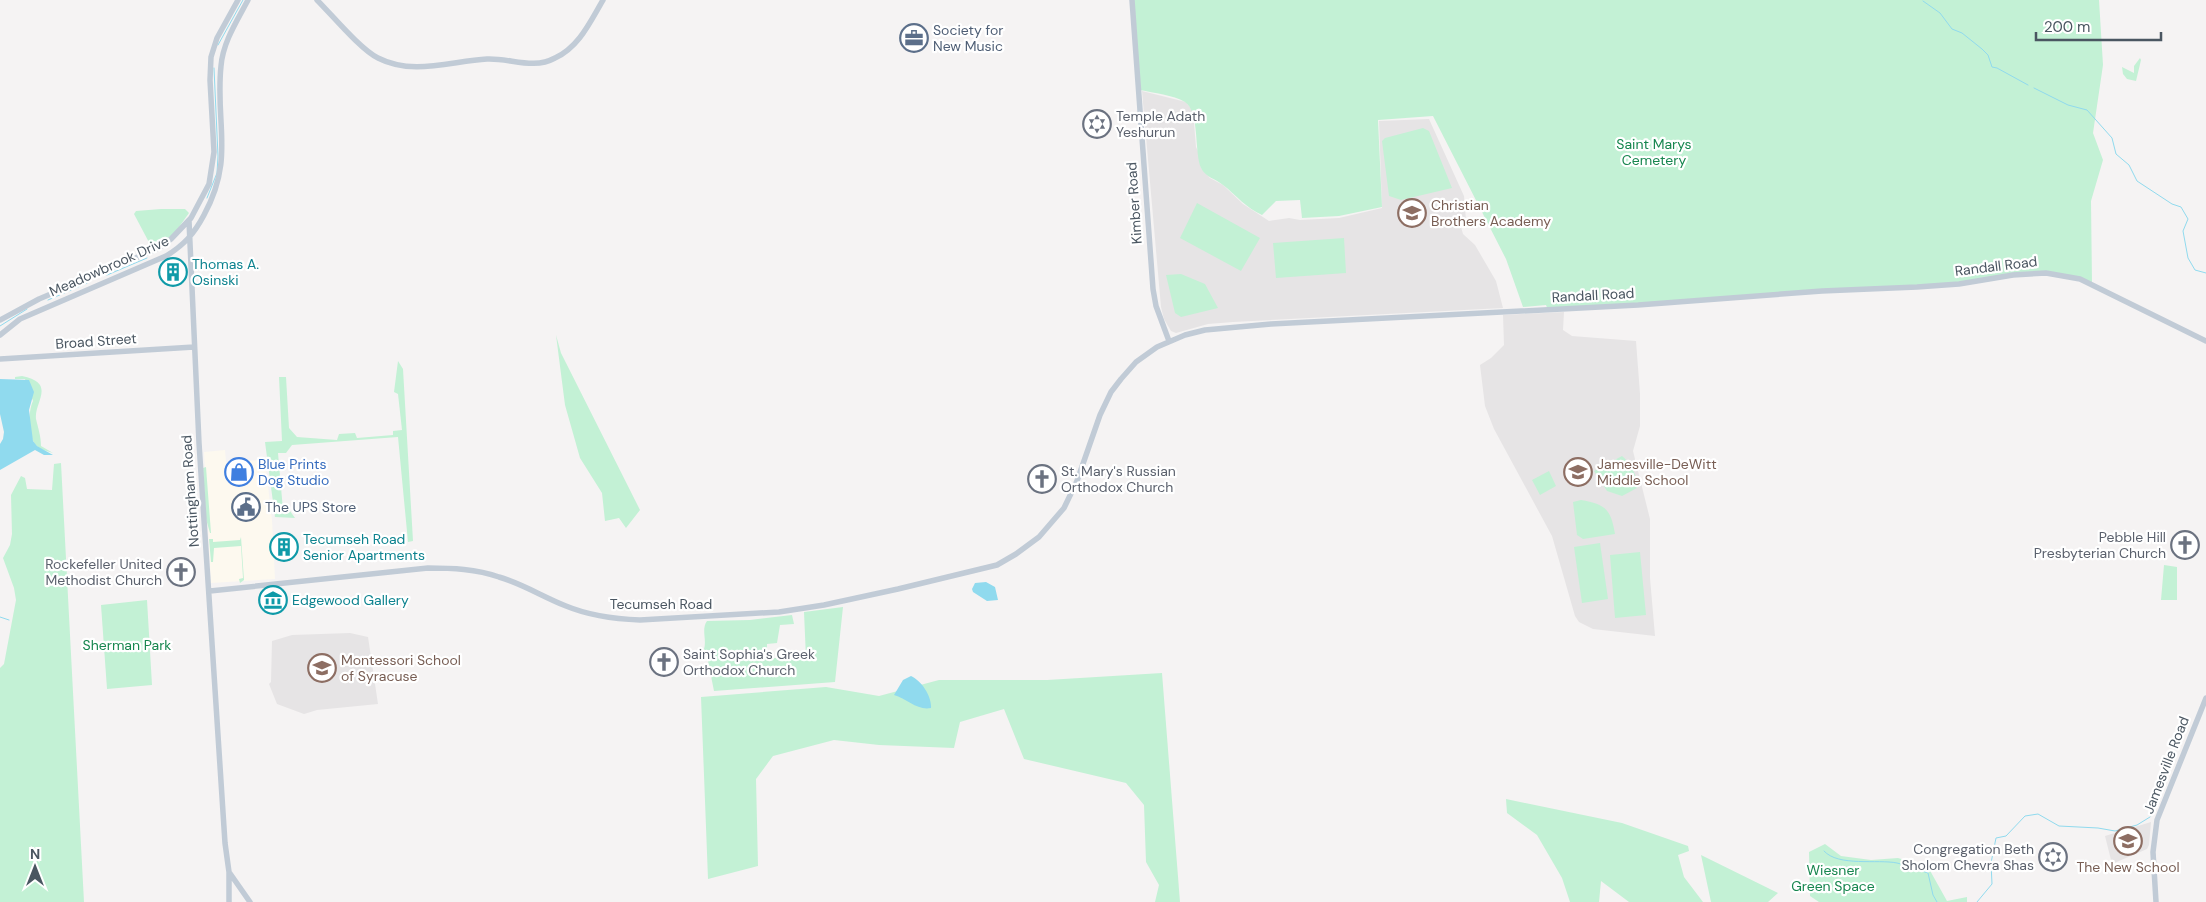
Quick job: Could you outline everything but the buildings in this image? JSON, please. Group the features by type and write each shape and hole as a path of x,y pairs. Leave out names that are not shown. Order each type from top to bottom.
{"street":[{"name":"Meadowbrook Drive","path":"0,320 39,300 150,252 171,239 188,221 206,191 213,164 210,80 212,48 238,0"},
{"name":"Meadowbrook Drive","path":"0,335 20,320 166,256 180,248 190,238 208,207 220,175 223,149 221,66 230,35 248,0"},
{"path":"318,0 373,55 391,64 414,68 488,59 530,64 550,60 568,50 579,39 603,0"},
{"name":"Kimber Road","path":"1132,0 1153,289 1156,306 1169,341"},
{"name":"Nottingham Road","path":"188,221 224,833 229,872 250,902"},
{"name":"Randall Road","path":"1065,506 1077,481 1100,415 1111,392 1136,362 1169,341 1205,330 1238,326 1638,305 1822,291 1942,285 2046,273 2080,279 2206,341"},
{"name":"Broad Street","path":"0,359 194,347"},
{"name":"Tecumseh Road","path":"210,591 428,568 448,568 478,571 499,576 519,583 567,606 604,617 640,620 751,615 824,605 934,581 997,564 1016,554 1039,537 1065,506"},
{"name":"Jamesville Road","path":"2156,902 2153,852 2157,820 2206,698"},
{"path":"229,872 229,902"}],"shaded area":[{"name":"Christian Brothers Academy","path":"1142,91 1186,102 1193,111 1196,147 1199,153 1201,168 1210,178 1223,185 1243,204 1269,221 1289,218 1300,220 1339,218 1382,208 1379,121 1429,119 1464,196 1466,220 1461,227 1463,234 1475,245 1496,281 1503,308 1233,322 1208,324 1176,333 1171,331 1164,319 1161,307"},
{"name":"Jamesville-DeWitt Middle School","path":"1564,312 1563,330 1572,336 1636,341 1640,394 1640,426 1633,451 1650,519 1650,578 1655,636 1593,629 1579,622 1575,616 1552,536 1494,429 1485,406 1480,365 1491,358 1504,345 1503,315"},
{"path":"225,450 226,462 265,460 272,520 275,579 211,583 204,452"},
{"name":"Montessori School of Syracuse","path":"350,633 368,637 378,704 317,710 304,714 277,704 269,684 271,682 272,641 292,635"},
{"name":"The New School","path":"2151,822 2147,849 2112,864 2105,836"}],"green space":[{"name":"Saint Marys Cemetery","path":"1134,0 2099,0 2103,65 2093,133 2103,160 2091,201 2092,284 2046,273 1975,282 1548,310 1546,305 1523,307 1506,259 1433,116 1378,120 1382,207 1339,216 1302,218 1300,200 1276,201 1262,215 1251,209 1223,185 1208,176 1201,168 1195,123 1190,107 1185,102 1169,96 1140,90"},
{"path":"2140,58 2136,81 2127,79 2123,74 2122,67 2134,73 2134,66"},
{"path":"1423,128 1429,131 1452,188 1401,200 1389,196 1382,141 1385,138"},
{"path":"1197,203 1260,238 1241,271 1180,238"},
{"path":"185,209 189,213 174,234 152,248 134,214 136,211"},
{"path":"1344,238 1346,273 1276,278 1273,243"},
{"path":"1181,274 1205,284 1218,308 1181,317 1175,313 1166,275"},
{"path":"556,335 561,353 640,510 626,528 619,518 605,521 602,493 580,458 565,405"},
{"path":"398,361 403,369 413,541 408,542 398,437 292,445 286,453 278,453 283,510 290,511 295,518 275,517 265,442 282,441 279,377 286,377 289,428 297,437 337,440 339,434 355,433 357,438 393,435 393,431 402,430 398,394 394,392"},
{"path":"22,376 39,383 41,394 36,419 41,446 53,453 43,450 34,443 30,432 29,418 33,401 25,379 15,379 15,377"},
{"path":"1622,456 1633,471 1637,488 1622,496 1607,491 1594,471"},
{"path":"61,463 84,902 0,902 0,668 4,664 16,600 14,588 3,558 10,545 12,534 11,495 21,476 25,478 27,489 52,490 54,464"},
{"path":"206,467 211,533 206,519 203,468"},
{"path":"1549,471 1556,486 1540,495 1532,480"},
{"path":"1581,500 1596,503 1606,509 1615,534 1583,539 1577,535 1573,502"},
{"path":"241,537 244,580 240,583 239,579 243,578 241,546 214,548 213,562 211,562 209,539 213,539 213,542 240,540"},
{"path":"1600,543 1608,599 1582,603 1574,547"},
{"path":"1640,552 1646,615 1615,618 1610,555"},
{"path":"2164,565 2177,567 2177,600 2161,600"},
{"name":"Sherman Park","path":"147,600 152,685 107,689 101,605"},
{"path":"843,607 835,682 714,691 704,649 704,627 707,621 750,620 792,615 794,624 780,625 777,643 767,644 767,658 806,658 804,612"},
{"path":"1162,673 1180,902 1155,902 1159,885 1146,862 1144,805 1126,783 1024,759 1004,709 960,722 954,748 879,745 834,740 773,756 756,779 758,866 708,879 701,697 826,687 879,696 939,680 1047,680"},
{"path":"1506,799 1622,823 1688,846 1689,851 1678,855 1684,877 1703,902 1629,902 1601,881 1599,902 1570,902 1562,878 1537,835 1507,813"},
{"name":"Wiesner Green Space","path":"1825,844 1841,856 1871,860 1898,858 1928,867 1947,901 1967,897 1967,902 1819,902 1810,896 1809,852"},
{"path":"1701,855 1778,893 1768,902 1711,902"}],"water":[{"path":"0,379 29,380 34,392 29,410 33,441 37,446 53,455 44,455 35,450 0,470 0,444 4,432 0,414"},
{"path":"986,582 995,587 998,600 987,601 973,592 972,589 975,583"},
{"path":"911,676 926,690 931,708 922,708 894,695 903,680"}],"waterway":[{"path":"218,45 243,0"},
{"path":"1923,1 1940,13 1952,29 1962,33 1982,49 1988,55 1992,67 2028,85"},
{"path":"207,198 217,173 218,156 214,68"},
{"path":"2034,88 2068,105 2087,110 2112,138 2116,154 2129,165 2137,181 2172,204 2181,207 2188,219 2183,231 2188,258 2195,270 2206,273"},
{"path":"107,275 147,258"},
{"path":"48,300 87,283"},
{"path":"0,326 27,309"},
{"path":"0,617 9,620"},
{"path":"1977,902 1992,884 1991,863 1996,838 2006,836 2025,816 2038,814 2059,826 2115,831 2137,825 2150,817"},
{"path":"1824,851 1830,856 1848,861 1897,863 1928,873 1933,895 1937,902"}],"place":[{"name":"Society for New Music","path":"914,38"},
{"name":"Temple Adath Yeshurun","path":"1097,124"},
{"name":"Christian Brothers Academy","path":"1412,213"},
{"name":"Thomas A. Osinski","path":"173,272"},
{"name":"Blue Prints Dog Studio","path":"239,472"},
{"name":"Jamesville-DeWitt Middle School","path":"1578,472"},
{"name":"St. Mary's Russian Orthodox Church","path":"1042,479"},
{"name":"The UPS Store","path":"246,507"},
{"name":"Pebble Hill Presbyterian Church","path":"2185,545"},
{"name":"Tecumseh Road Senior Apartments","path":"284,547"},
{"name":"Rockefeller United Methodist Church","path":"181,572"},
{"name":"Edgewood Gallery","path":"273,600"},
{"name":"Saint Sophia's Greek Orthodox Church","path":"664,662"},
{"name":"Montessori School of Syracuse","path":"322,668"},
{"name":"The New School","path":"2128,841"},
{"name":"Congregation Beth Sholom Chevra Shas","path":"2053,857"}]}
